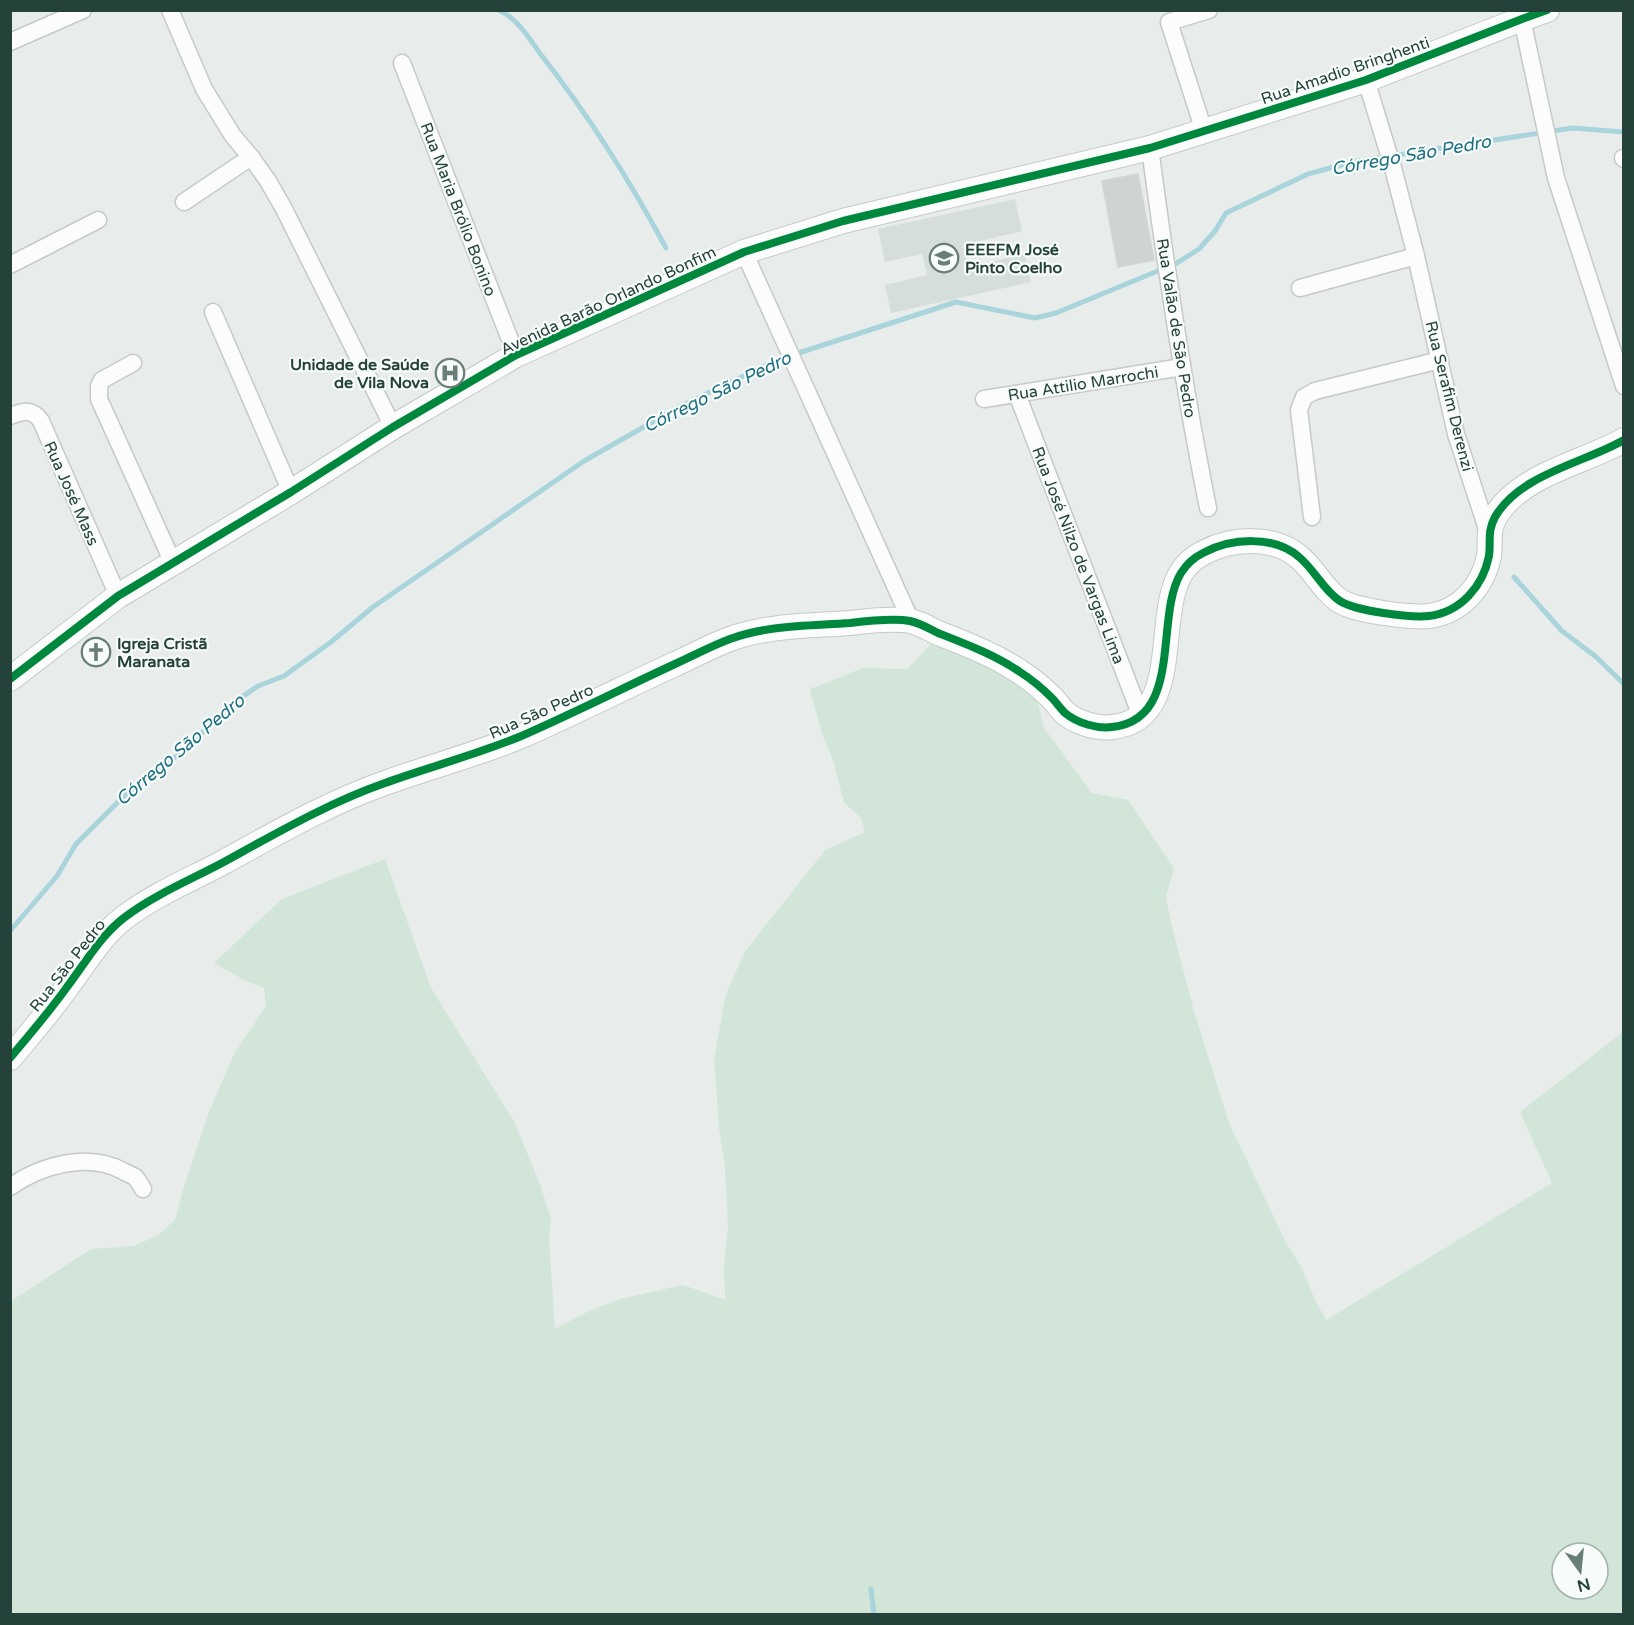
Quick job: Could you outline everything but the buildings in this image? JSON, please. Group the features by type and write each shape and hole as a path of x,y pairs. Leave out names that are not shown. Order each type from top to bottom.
{"street":[{"path":"10,42 83,10"},
{"path":"170,10 204,89 233,136 268,181 284,209 393,427"},
{"path":"1204,131 1169,22 1209,10"},
{"name":"Rua Amadio Bringhenti","path":"1150,148 1366,80 1546,10"},
{"path":"1522,19 1556,178 1623,386"},
{"name":"Rua Maria Brólio Bonino","path":"402,63 516,355"},
{"name":"Rua Serafim Derenzi","path":"1366,80 1393,168 1416,256 1456,434 1489,535"},
{"name":"Avenida Barão Orlando Bonfim","path":"10,679 118,596 291,492 393,427 516,355 744,252 843,221 1150,148"},
{"name":"Rua Valão de São Pedro","path":"1150,148 1182,367 1208,508"},
{"path":"184,202 250,157"},
{"path":"10,265 98,220"},
{"path":"744,252 911,621"},
{"path":"1299,288 1416,256"},
{"path":"213,312 291,492"},
{"path":"1312,518 1299,410 1304,397 1315,391 1440,360"},
{"path":"133,363 102,380 99,386 99,399 173,563"},
{"name":"Rua Attilio Marrochi","path":"984,399 1182,367"},
{"name":"Rua José Nilzo de Vargas Lima","path":"1017,394 1141,716"},
{"name":"Rua José Mass","path":"10,416 24,411 38,416 118,596"},
{"path":"1141,716 1157,694 1174,589 1181,573 1191,561 1205,552 1240,541 1276,545 1300,557 1329,592 1341,602 1354,608 1429,616 1448,611 1458,606 1476,587 1490,552 1489,535 1496,516 1520,490 1556,469 1605,450 1623,440"},
{"name":"Rua São Pedro","path":"10,1058 67,988 105,934 122,919 159,896 331,804 519,737 732,638 770,629 871,621 911,621 987,653 1020,672 1050,695 1066,714 1077,721 1110,727 1130,722 1141,716"},
{"path":"10,1187 47,1168 79,1162 102,1162 135,1178 143,1189"}],"shaded area":[{"name":"EEEFM José Pinto Coelho","path":"1015,199 1022,231 963,245 968,267 1025,254 1031,282 891,313 885,285 927,275 922,254 885,262 878,229"}],"green space":[{"path":"939,636 1034,687 1044,728 1092,793 1128,800 1174,868 1166,897 1171,923 1194,1011 1230,1126 1326,1320 1552,1183 1520,1112 1623,1032 1623,1614 11,1614 11,1301 91,1249 133,1246 157,1236 175,1220 209,1112 234,1054 266,1006 264,988 214,963 282,899 385,859 431,988 515,1123 541,1187 551,1219 549,1240 555,1329 587,1312 620,1299 683,1285 725,1300 724,1266 728,1226 725,1168 719,1128 714,1060 725,997 744,953 825,850 865,832 861,818 844,803 834,763 821,731 810,689 863,668 907,669"}],"waterway":[{"path":"498,10 512,18 523,30 576,102 638,198 666,248"},
{"name":"Córrego São Pedro","path":"10,931 57,876 76,844 123,797 182,752 233,703 258,686 284,676 331,642 373,607 584,461 677,408 777,360 956,302 1035,318 1056,313 1177,263 1199,249 1215,231 1226,213 1308,174 1352,162 1572,128 1624,132"},
{"path":"1514,577 1562,631 1595,656 1624,684"},
{"path":"871,1589 874,1614"}],"cycle path":[{"path":"10,679 118,596 291,492 393,427 516,355 744,252 843,221 1150,148 1366,80 1547,10"},
{"path":"10,1058 54,1005 108,932 125,917 172,888 343,800 385,783 519,737 730,639 744,634 789,627 880,620 910,621 1001,660 1036,684 1075,720 1094,726 1112,727 1135,720 1149,706 1158,687 1163,664 1173,592 1183,570 1200,555 1226,544 1265,542 1289,550 1299,557 1334,597 1348,605 1397,615 1441,614 1469,596 1482,577 1489,556 1490,532 1493,522 1506,502 1536,480 1624,440"}],"place":[{"name":"EEEFM José Pinto Coelho","path":"944,258"},
{"name":"Unidade de Saúde de Vila Nova","path":"450,373"},
{"name":"Igreja Cristã Maranata","path":"96,652"}]}
